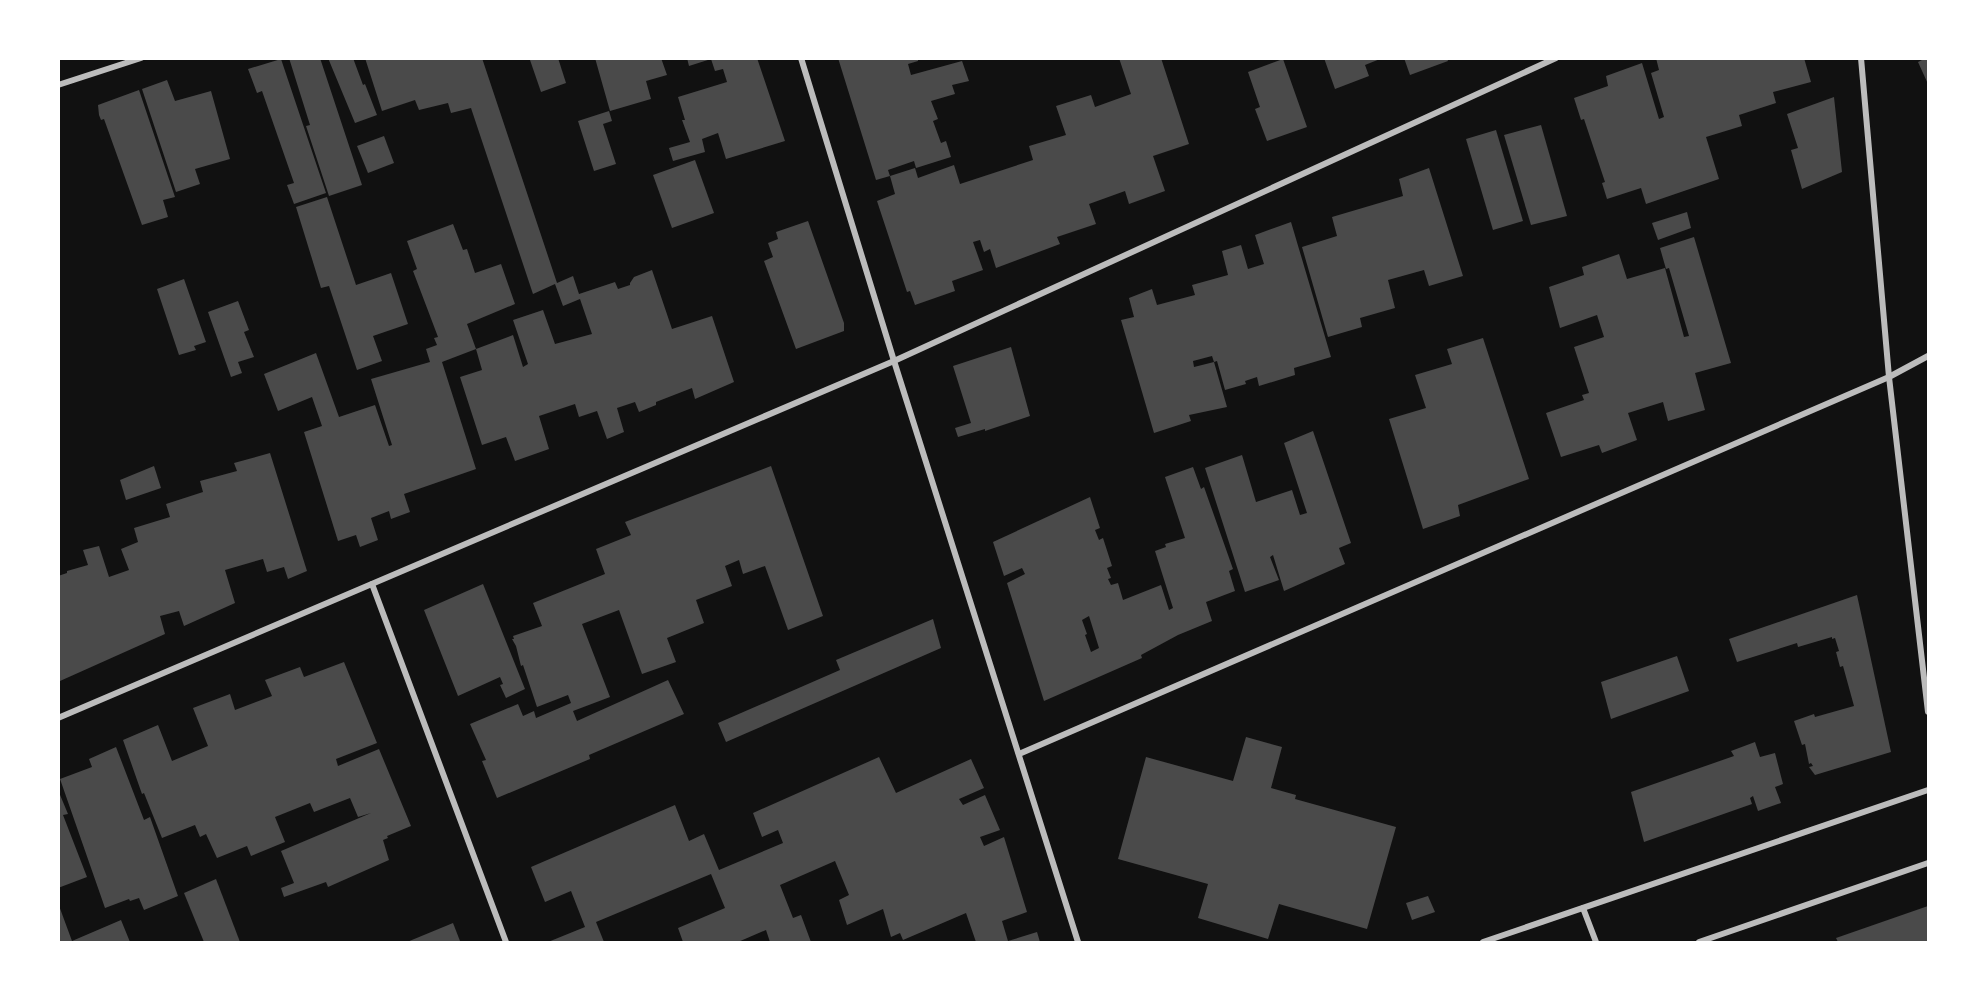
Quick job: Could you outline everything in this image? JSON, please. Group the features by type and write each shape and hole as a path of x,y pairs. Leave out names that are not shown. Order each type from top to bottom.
{"street":[{"path":"58,85 141,58"},
{"path":"801,58 894,361 1078,942"},
{"path":"58,718 894,361 1556,58"},
{"path":"1861,58 1888,376 1929,712"},
{"path":"1019,754 1888,376 1929,356"},
{"path":"372,584 506,942"},
{"path":"1483,942 1929,790"},
{"path":"1699,942 1929,863"},
{"path":"1583,908 1596,942"}],"building":[{"path":"289,58 320,58 362,185 329,196 306,126 310,125"},
{"path":"328,58 353,58 377,115 355,123"},
{"path":"365,58 482,58 557,283 573,276 579,294 615,282 618,289 630,285 634,277 652,270 672,329 712,316 734,382 695,399 692,388 656,402 656,405 639,412 635,402 617,408 624,432 607,439 597,411 579,417 575,404 539,416 549,449 515,461 506,437 482,445 460,377 482,370 476,349 513,335 523,367 528,364 513,320 543,310 555,344 592,334 580,299 563,306 555,284 533,294 471,108 451,113 448,103 419,110 415,100 382,111"},
{"path":"558,58 566,83 541,92 530,60"},
{"path":"595,58 661,58 667,75 646,81 651,99 610,111"},
{"path":"687,58 757,58 785,141 726,159 718,133 702,139 705,152 673,161 669,148 690,142 682,120 685,120 678,97 727,82 723,69 715,71 711,59 689,66"},
{"path":"838,58 918,58 918,61 908,64 911,75 962,61 969,81 952,85 955,94 931,101 938,119 933,121 941,143 946,141 951,157 916,168 914,161 888,170 890,176 876,180"},
{"path":"1119,58 1161,58 1189,144 1153,156 1165,191 1129,204 1125,191 1089,204 1096,224 1057,237 1060,244 996,268 990,249 984,252 980,240 973,242 983,270 952,281 955,291 915,305 910,291 907,292 877,201 895,194 890,176 915,168 918,178 954,165 960,184 1033,160 1029,146 1066,135 1056,106 1091,95 1095,107 1131,94"},
{"path":"1324,58 1380,59 1365,65 1369,76 1335,89"},
{"path":"1404,58 1447,58 1448,61 1410,75"},
{"path":"1656,58 1804,58 1811,82 1773,92 1776,103 1739,115 1742,126 1706,137 1719,179 1646,204 1641,188 1607,199 1602,183 1605,182 1584,119 1581,120 1574,98 1608,86 1606,76 1642,63 1659,119 1664,117 1651,73 1659,70"},
{"path":"1928,58 1928,84 1918,62"},
{"path":"281,59 326,193 294,204 287,185 294,183 262,91 257,93 248,69"},
{"path":"1283,59 1307,127 1267,141 1255,109 1260,107 1248,72"},
{"path":"167,80 175,101 211,91 230,159 195,169 200,184 176,192 142,89"},
{"path":"139,90 175,197 163,200 168,217 142,225 104,119 101,120 99,115 98,105"},
{"path":"1834,97 1842,172 1802,189 1791,150 1798,148 1787,114"},
{"path":"609,111 612,121 603,124 616,164 594,171 578,121"},
{"path":"1541,125 1567,216 1531,225 1504,135"},
{"path":"1496,130 1523,221 1493,230 1466,139"},
{"path":"384,136 394,163 368,173 357,146"},
{"path":"695,160 714,213 672,228 653,175"},
{"path":"1429,168 1463,276 1429,286 1424,270 1388,280 1395,308 1360,318 1362,327 1328,337 1302,247 1337,236 1332,217 1403,196 1399,179"},
{"path":"327,197 356,285 391,273 408,324 373,336 382,361 357,370 329,286 321,288 296,207"},
{"path":"1687,212 1691,228 1658,240 1652,223"},
{"path":"808,221 844,323 844,331 796,349 764,261 773,257 768,243 778,239 776,232"},
{"path":"1291,222 1331,357 1294,368 1295,375 1259,386 1257,377 1245,381 1246,384 1225,390 1217,361 1214,362 1227,407 1189,415 1191,421 1154,433 1121,320 1134,317 1129,298 1152,289 1157,305 1195,295 1192,285 1228,275 1222,251 1241,245 1248,269 1264,264 1255,235","holes":["1212,356 1214,362 1194,367 1193,361"]},
{"path":"453,224 463,250 467,249 475,273 501,264 515,304 467,324 476,349 442,362 476,469 404,494 410,512 391,519 389,511 371,518 378,540 360,547 356,535 338,541 304,432 322,426 312,397 278,411 264,374 316,353 339,417 375,405 389,446 392,445 371,379 430,362 426,349 437,345 434,338 438,337 413,271 417,269 407,241"},
{"path":"1694,237 1731,363 1695,373 1705,410 1668,421 1663,402 1628,413 1637,440 1602,453 1599,445 1561,457 1546,413 1584,400 1582,395 1589,393 1574,347 1604,337 1597,315 1560,328 1549,287 1584,275 1582,267 1619,254 1627,279 1665,268 1684,337 1689,336 1669,268 1666,269 1660,248"},
{"path":"184,279 206,342 194,346 196,350 179,355 157,289"},
{"path":"238,301 249,330 244,332 254,357 238,362 242,373 231,377 208,312"},
{"path":"1483,338 1529,479 1458,505 1460,516 1423,529 1389,419 1426,408 1415,375 1452,364 1447,349"},
{"path":"1011,347 1030,416 985,431 985,429 958,437 955,428 971,423 953,366"},
{"path":"1313,431 1351,543 1339,548 1345,564 1284,591 1273,555 1270,557 1279,580 1245,592 1205,468 1242,455 1256,502 1292,490 1300,515 1307,513 1284,443"},
{"path":"270,453 307,571 288,579 284,567 267,572 263,559 225,570 235,603 184,626 179,611 160,616 165,634 60,681 58,675 58,576 88,565 83,550 99,546 109,577 129,570 121,549 138,542 134,528 170,517 166,504 203,492 200,481 237,471 234,463"},
{"path":"154,466 161,488 126,500 120,480"},
{"path":"771,466 823,616 788,630 765,566 743,574 739,560 725,566 732,586 696,600 704,623 667,638 676,662 642,674 619,610 582,624 610,697 573,711 577,721 668,680 684,714 589,755 590,759 497,798 482,761 486,760 470,724 518,704 523,716 534,711 536,718 571,703 568,695 537,707 523,665 521,666 512,639 514,639 513,636 542,626 533,603 605,574 596,549 631,535 625,522"},
{"path":"1193,467 1201,489 1204,487 1233,569 1229,571 1235,591 1206,602 1212,621 1178,635 1141,655 1142,658 1044,701 1007,583 1025,574 1022,568 1004,576 993,542 1090,497 1100,528 1095,530 1099,540 1103,538 1112,566 1107,568 1111,585 1118,583 1123,600 1161,585 1169,610 1173,608 1155,551 1166,547 1165,544 1185,538 1165,477","holes":["1089,616 1099,648 1091,652 1085,635 1087,634 1082,620"]},
{"path":"483,584 525,689 506,698 500,685 503,684 500,677 458,696 424,610"},
{"path":"1857,595 1891,752 1815,775 1809,767 1813,766 1809,764 1805,744 1802,745 1794,721 1814,714 1815,717 1854,706 1843,666 1840,667 1835,638 1798,647 1797,643 1737,662 1729,639"},
{"path":"933,619 941,648 726,742 718,723 840,670 836,660"},
{"path":"1677,656 1689,691 1611,719 1601,682"},
{"path":"344,662 377,743 336,759 338,766 379,749 411,826 383,840 389,860 328,887 326,882 284,897 281,888 294,883 281,851 371,813 358,817 350,798 314,812 310,803 275,817 285,842 251,856 247,846 217,858 206,834 200,837 195,825 162,838 144,793 142,794 123,740 158,725 172,761 208,746 193,708 230,694 235,710 272,696 265,680 300,667 304,677"},
{"path":"1246,737 1282,747 1271,788 1296,795 1295,799 1396,827 1367,929 1279,904 1268,939 1198,918 1208,884 1118,859 1146,757 1233,781"},
{"path":"1755,742 1760,757 1775,753 1783,784 1775,787 1781,803 1758,811 1753,796 1750,798 1752,804 1644,842 1631,792 1734,756 1731,751"},
{"path":"116,747 144,820 150,817 178,896 144,910 139,898 130,901 129,899 105,908 60,779 92,767 89,759"},
{"path":"879,757 896,793 971,759 984,788 959,799 963,805 985,795 1000,830 980,837 984,846 1004,837 1027,912 1002,921 1008,941 1037,932 1040,942 976,942 966,913 903,940 900,933 891,937 883,909 847,925 839,900 849,895 835,861 780,885 793,918 801,915 811,942 770,942 766,930 738,942 683,942 678,928 725,908 711,874 596,922 604,942 548,942 585,927 571,891 545,902 531,867 675,805 689,841 704,834 719,870 783,843 778,830 762,837 753,813"},
{"path":"58,790 68,814 63,815 87,877 58,888"},
{"path":"216,879 240,942 204,942 184,893"},
{"path":"1428,896 1435,912 1412,920 1406,903"},
{"path":"58,903 72,941 121,920 130,942 58,942"},
{"path":"1928,906 1928,942 1838,942 1836,938"},
{"path":"453,923 460,941 407,942"}]}
